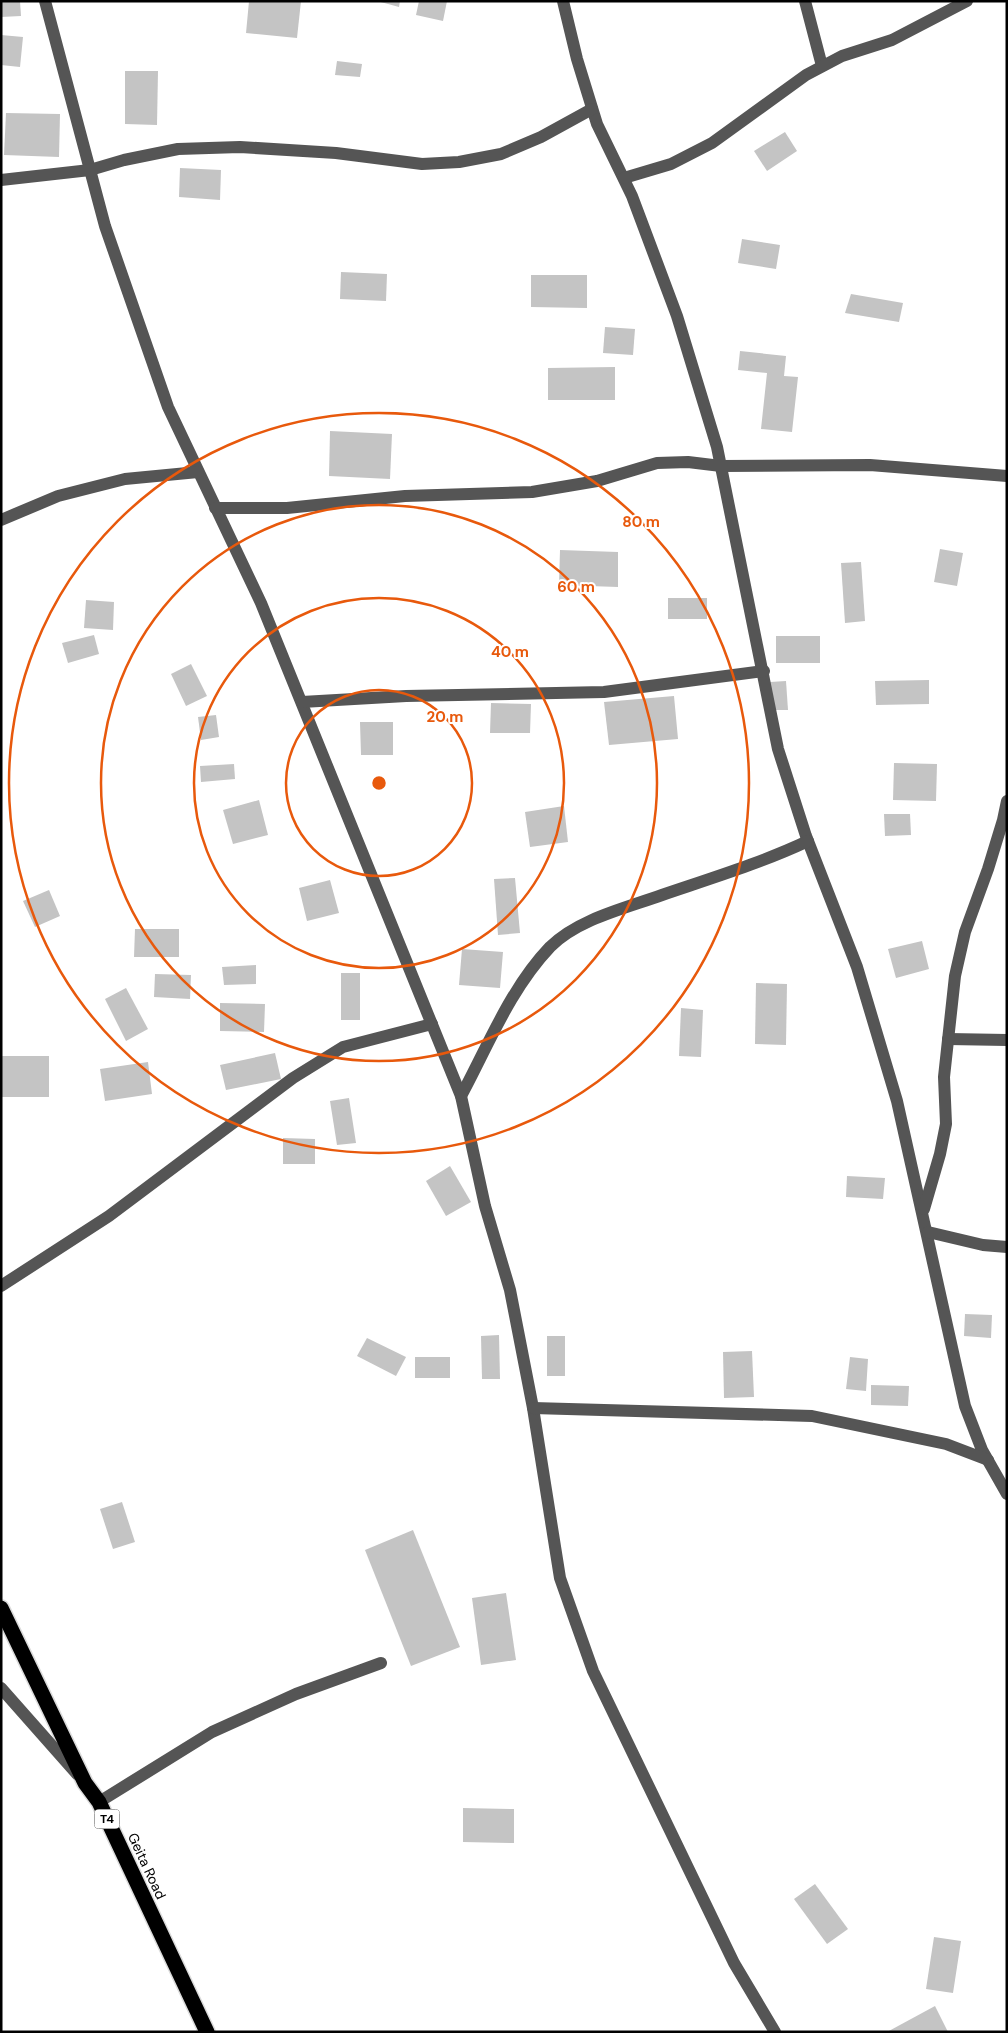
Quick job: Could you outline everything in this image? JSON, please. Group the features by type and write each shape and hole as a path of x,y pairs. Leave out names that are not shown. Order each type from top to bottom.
{"highway":[{"name":"Geita Road","path":"1,1608 85,1783 99,1802 207,2032"}],"street":[{"path":"45,1 105,226 168,407 262,603 461,1096 485,1206 510,1290 533,1408 560,1578 593,1671 734,1963 775,2032"},
{"path":"563,1 597,124 624,178 677,316 721,466 764,671 778,748 808,841 857,967 897,1101 966,1406 988,1460 1007,1494"},
{"path":"804,1 822,66"},
{"path":"624,178 671,164 712,143 806,75 822,66 842,56 892,40 968,1"},
{"path":"1,180 90,170 124,160 178,149 240,146 336,153 422,164 459,162 501,154 541,137 592,109"},
{"path":"215,508 287,508 404,496 532,492 597,481 657,463 688,462 721,466 870,465 1007,476"},
{"path":"1,520 58,496 125,479 198,472"},
{"path":"302,702 406,696 604,692 764,671"},
{"path":"923,1211 940,1154 946,1124 944,1077 955,976 965,932 988,869 1006,806"},
{"path":"461,1096 519,986 551,946 570,932 596,919 766,860 808,841"},
{"path":"1,1286 109,1216 301,1073 343,1047 432,1024"},
{"path":"948,1039 1007,1040"},
{"path":"928,1232 983,1245 1007,1247"},
{"path":"533,1408 812,1416 946,1444 988,1460"},
{"path":"99,1802 212,1732 296,1694 381,1663"},
{"path":"1,1688 85,1783"}],"building":[{"path":"1,1 20,1 21,16 1,17"},
{"path":"249,1 301,1 297,38 246,33"},
{"path":"377,1 400,1 399,7"},
{"path":"419,1 447,1 443,21 416,15"},
{"path":"1,35 23,37 20,67 1,65"},
{"path":"337,61 362,64 360,77 335,75"},
{"path":"125,71 158,71 157,125 125,124"},
{"path":"6,113 60,114 59,157 4,155"},
{"path":"785,132 797,151 767,171 754,151"},
{"path":"180,168 221,170 220,200 179,197"},
{"path":"742,239 780,245 776,269 738,263"},
{"path":"341,272 387,274 386,301 340,299"},
{"path":"531,275 587,275 587,308 531,307"},
{"path":"851,294 903,303 899,322 845,313"},
{"path":"605,327 635,329 633,355 603,353"},
{"path":"740,351 786,356 784,376 798,377 792,432 761,429 767,373 738,370"},
{"path":"615,367 615,400 548,400 548,368"},
{"path":"330,431 392,434 390,479 329,476"},
{"path":"940,549 963,553 957,586 934,582"},
{"path":"560,550 618,552 618,587 559,585"},
{"path":"861,562 865,621 845,623 841,563"},
{"path":"668,598 707,598 707,619 668,619"},
{"path":"86,600 114,602 113,630 84,628"},
{"path":"94,635 99,654 68,663 62,643"},
{"path":"776,636 820,636 820,663 776,663"},
{"path":"191,664 207,696 186,706 171,674"},
{"path":"929,680 929,704 876,705 875,681"},
{"path":"786,681 788,710 771,710 770,682"},
{"path":"674,696 678,739 609,745 604,702"},
{"path":"491,703 531,704 530,733 490,733"},
{"path":"216,715 219,737 201,740 198,717"},
{"path":"360,722 393,722 393,755 361,755"},
{"path":"894,763 937,764 936,801 893,800"},
{"path":"234,764 235,779 201,782 200,766"},
{"path":"259,800 268,835 233,844 223,810"},
{"path":"564,806 568,842 530,847 525,812"},
{"path":"884,814 910,814 911,835 885,836"},
{"path":"515,878 520,933 498,935 494,879"},
{"path":"330,880 339,913 307,921 299,888"},
{"path":"49,890 60,916 35,927 23,901"},
{"path":"135,929 179,929 179,957 134,957"},
{"path":"922,941 929,969 896,978 888,949"},
{"path":"462,949 503,952 500,988 459,985"},
{"path":"256,965 256,984 224,985 222,967"},
{"path":"341,973 360,973 360,1020 341,1020"},
{"path":"155,974 191,975 190,999 154,997"},
{"path":"756,983 787,984 786,1045 755,1044"},
{"path":"126,988 148,1029 126,1041 105,999"},
{"path":"220,1003 265,1004 264,1032 220,1031"},
{"path":"681,1008 703,1010 701,1057 679,1056"},
{"path":"275,1053 281,1079 226,1090 220,1065"},
{"path":"1,1056 49,1056 49,1097 1,1097"},
{"path":"148,1062 152,1094 105,1101 100,1069"},
{"path":"349,1098 356,1143 337,1145 330,1101"},
{"path":"283,1138 315,1139 315,1164 283,1164"},
{"path":"450,1166 471,1202 446,1216 426,1181"},
{"path":"847,1176 885,1178 883,1199 846,1197"},
{"path":"965,1314 992,1315 991,1338 964,1336"},
{"path":"499,1335 500,1379 482,1379 481,1336"},
{"path":"547,1336 565,1336 565,1376 547,1376"},
{"path":"367,1338 406,1357 396,1376 357,1356"},
{"path":"752,1351 754,1397 724,1398 723,1352"},
{"path":"415,1357 450,1357 450,1378 415,1378"},
{"path":"850,1357 868,1359 866,1391 846,1389"},
{"path":"871,1385 909,1386 908,1406 871,1405"},
{"path":"122,1502 135,1542 113,1549 100,1509"},
{"path":"413,1530 460,1647 411,1666 365,1550"},
{"path":"506,1593 516,1660 481,1665 472,1598"},
{"path":"463,1808 514,1809 514,1843 463,1842"},
{"path":"815,1884 848,1929 827,1944 794,1899"},
{"path":"934,1937 961,1941 953,1993 926,1989"},
{"path":"935,2006 948,2032 887,2032"}]}
